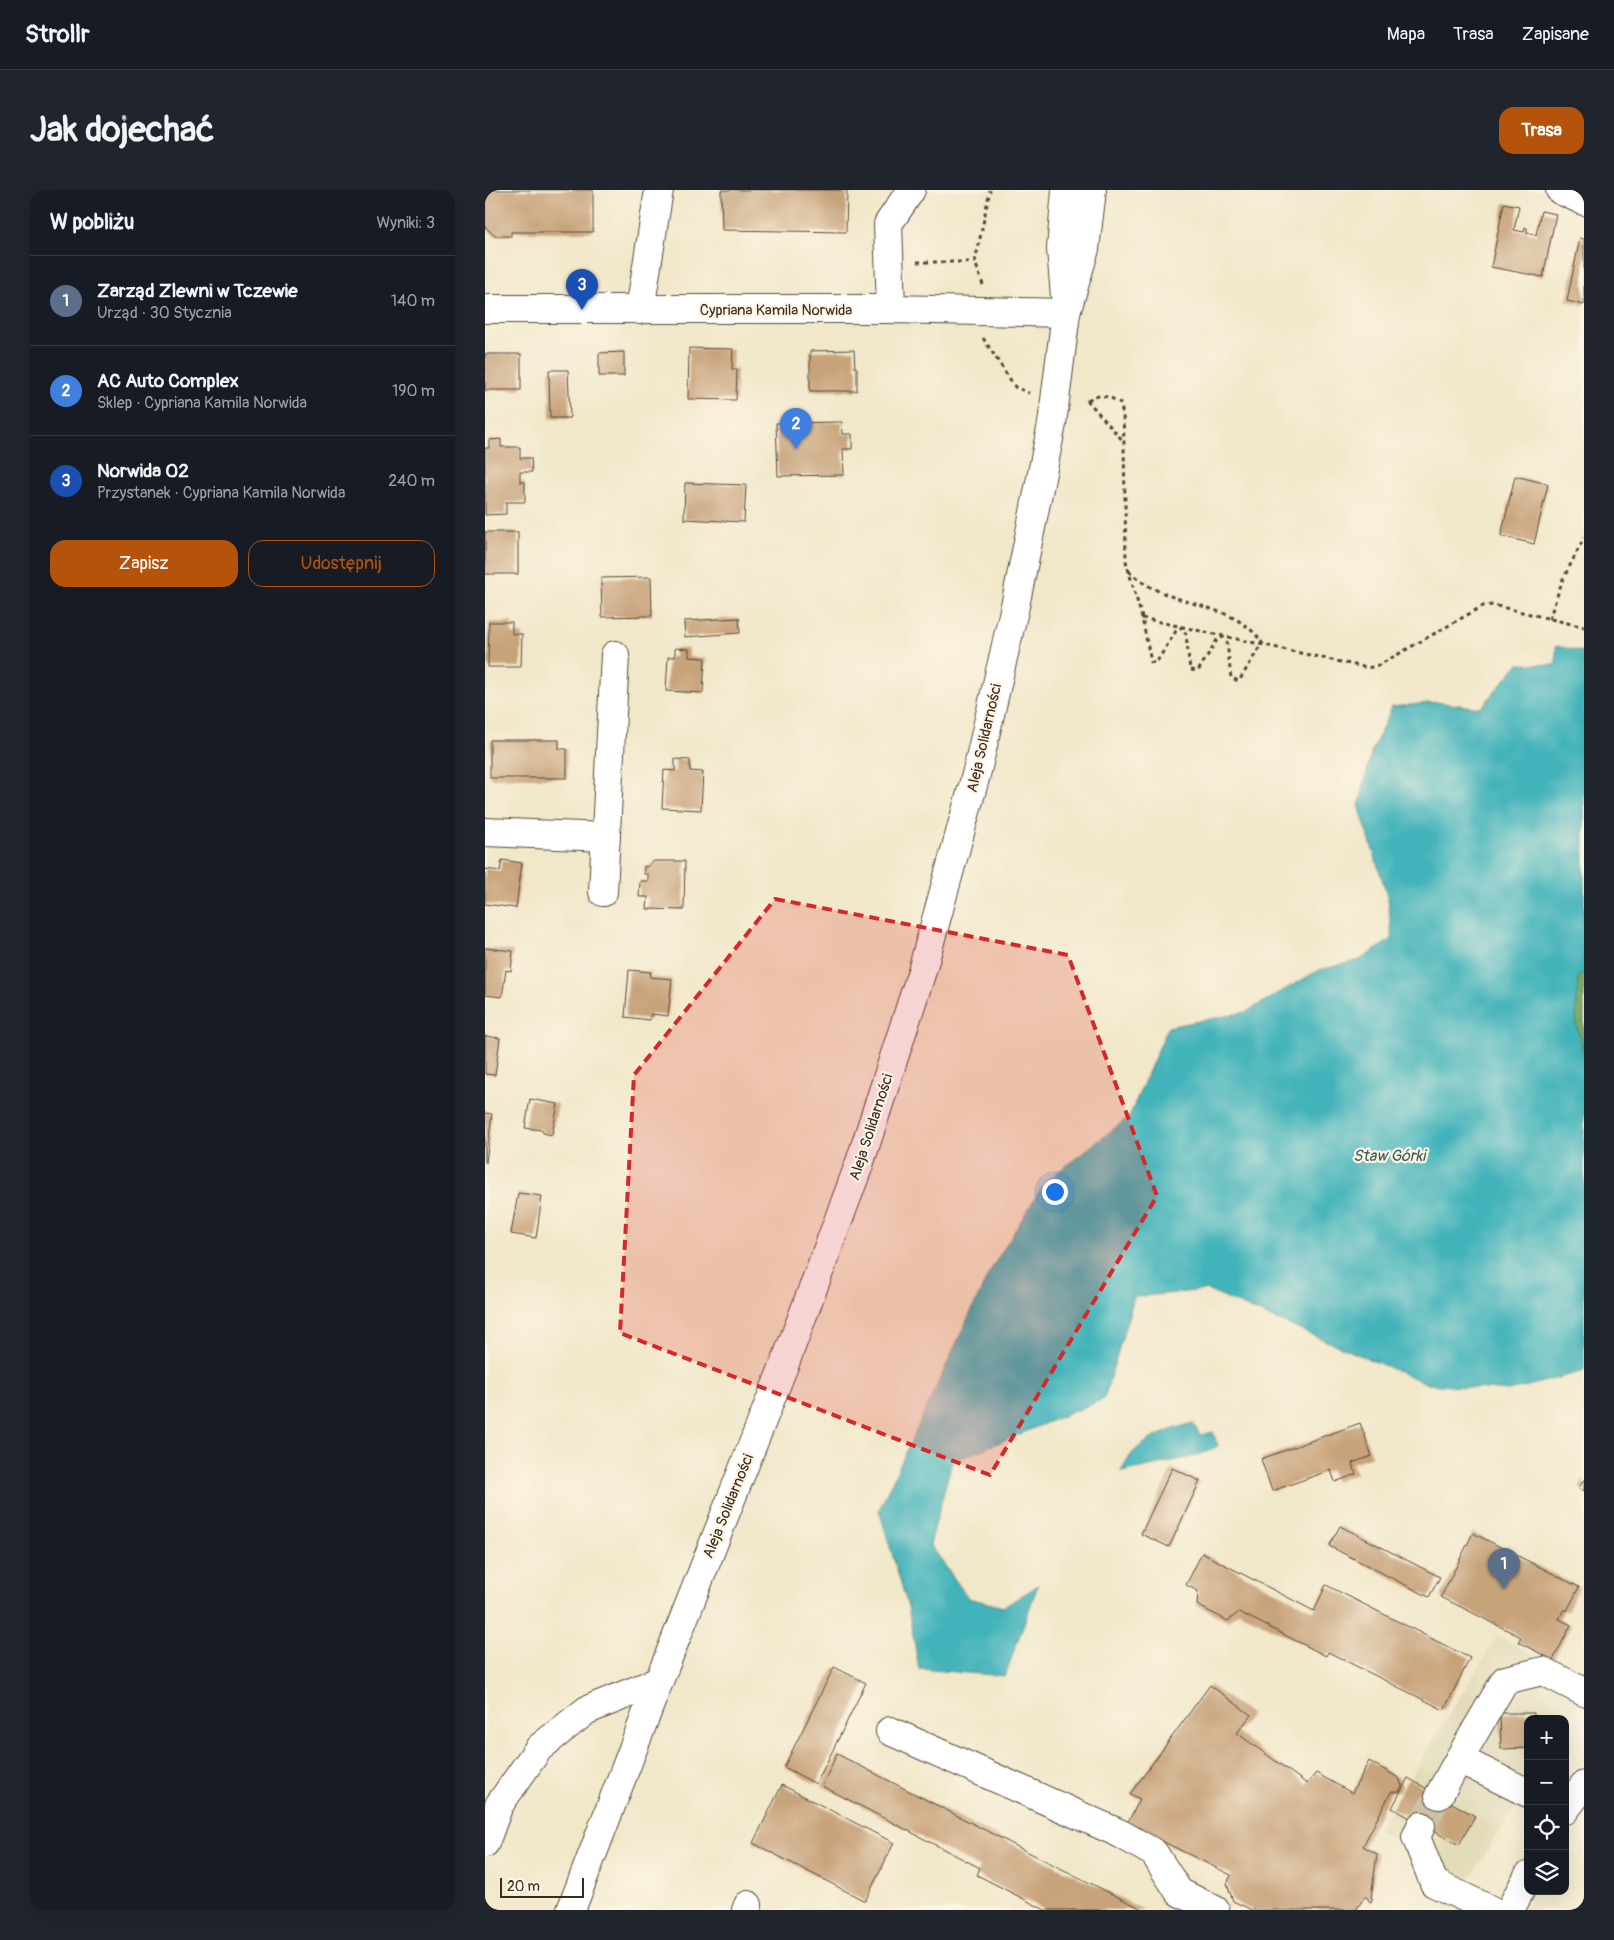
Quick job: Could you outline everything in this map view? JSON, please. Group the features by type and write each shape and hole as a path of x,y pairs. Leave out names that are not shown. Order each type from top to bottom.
{"main road":[{"path":"640,310 659,190"},
{"path":"891,309 889,224 911,190"},
{"name":"Aleja Solidarności","path":"1066,190 1061,248 1066,313"},
{"name":"Aleja Solidarności","path":"571,1910 785,1363 859,1165 922,971 977,771 1015,606 1052,424 1066,313 1085,248 1092,190"},
{"path":"1560,190 1584,201"},
{"name":"Cypriana Kamila Norwida","path":"485,309 891,309 1066,313"},
{"path":"603,892 615,655"},
{"path":"485,832 606,837"},
{"path":"1439,1795 1505,1680 1543,1671 1584,1692"},
{"path":"485,1843 499,1804 539,1748 587,1710 659,1681"},
{"path":"890,1731 1121,1834 1154,1853 1179,1892 1215,1910"},
{"path":"1459,1759 1524,1791"},
{"path":"1569,1805 1584,1785"},
{"path":"1421,1826 1415,1837 1434,1883 1491,1910"},
{"path":"1510,1910 1524,1884"}],"path":[{"path":"890,262 975,262"},
{"path":"1124,443 1088,400 1095,396 1110,397 1120,403 1123,414 1124,443 1126,561 1142,618 1151,662 1156,663 1176,631 1182,627"},
{"path":"1549,619 1563,579 1584,538"},
{"path":"1128,570 1137,580 1164,595 1212,609 1237,619 1258,635 1263,646"},
{"path":"1142,618 1368,668 1379,665 1483,606 1493,605 1584,627"},
{"path":"1182,627 1187,634 1190,670 1198,671 1217,640 1223,637"},
{"path":"1223,637 1227,642 1231,678 1239,681 1263,646"}],"highlighted area":[{"path":"775,899 1068,955 1157,1196 990,1475 620,1333 634,1075"}],"shaded area":[{"path":"1497,1637 1584,1677 1584,1696 1569,1720 1569,1715 1524,1715 1524,1792 1469,1880 1378,1830"}],"green space":[{"path":"1584,972 1584,1053 1576,1024 1578,978"}],"water":[{"name":"Staw Górki","path":"1556,646 1584,652 1584,972 1578,978 1576,1024 1584,1053 1584,1371 1509,1391 1428,1384 1206,1290 1134,1297 1104,1399 952,1462 930,1544 968,1598 1004,1607 1038,1585 1005,1676 919,1669 908,1607 879,1510 990,1271 1045,1182 1129,1117 1168,1027 1246,1012 1319,970 1360,960 1392,939 1388,898 1359,806 1371,753 1392,707 1437,702 1481,708 1518,664 1556,665"},
{"path":"1193,1423 1200,1435 1213,1432 1218,1446 1196,1456 1121,1472 1136,1449 1143,1444 1168,1431"}],"building":[{"path":"485,190 593,190 593,232 511,232 511,236 495,236 485,227"},
{"path":"721,190 847,190 846,232 722,230"},
{"path":"1504,203 1519,206 1514,230 1524,232 1525,227 1527,232 1536,235 1541,211 1556,214 1543,277 1491,267"},
{"path":"1580,238 1584,239 1584,305 1567,301"},
{"path":"689,348 733,349 732,369 737,369 736,400 688,399"},
{"path":"854,350 855,368 857,368 857,391 810,391 810,351"},
{"path":"624,352 624,376 599,376 599,353"},
{"path":"485,354 521,354 521,390 485,390"},
{"path":"549,370 568,370 570,418 550,418"},
{"path":"842,422 843,434 852,434 852,449 843,449 844,475 778,476 776,423"},
{"path":"501,439 501,447 520,447 520,458 531,458 532,472 520,472 520,482 525,482 525,502 506,502 506,514 485,515 485,448 489,448 489,440"},
{"path":"1515,476 1548,484 1534,544 1501,536"},
{"path":"685,483 746,485 744,522 684,519"},
{"path":"485,532 518,532 518,574 485,574"},
{"path":"651,577 652,616 602,617 601,578"},
{"path":"739,618 740,633 685,637 684,621"},
{"path":"489,622 512,622 512,634 522,634 521,667 488,667"},
{"path":"675,648 689,649 689,657 705,658 703,693 666,691 668,657 675,657"},
{"path":"490,740 559,740 559,749 567,749 567,778 490,778"},
{"path":"675,759 690,760 690,771 703,772 701,810 662,808 664,770 675,771"},
{"path":"502,860 522,863 516,908 485,904 485,869 500,871"},
{"path":"654,861 685,861 684,910 647,909 648,897 639,897 640,881 648,881 648,874 644,874 644,866 647,867"},
{"path":"485,948 513,951 511,971 506,970 502,997 485,995"},
{"path":"629,970 651,972 650,977 672,979 668,1016 651,1014 650,1020 625,1017"},
{"path":"485,1036 500,1038 495,1075 485,1074"},
{"path":"530,1099 558,1104 552,1135 543,1133 543,1130 525,1128"},
{"path":"485,1113 492,1114 486,1163 485,1162"},
{"path":"518,1193 542,1196 536,1238 511,1234"},
{"path":"1360,1423 1372,1456 1352,1463 1356,1474 1335,1482 1331,1470 1272,1491 1261,1459"},
{"path":"1172,1468 1200,1481 1169,1547 1141,1534"},
{"path":"1584,1479 1584,1491 1579,1488"},
{"path":"1340,1526 1440,1577 1429,1597 1329,1546"},
{"path":"1473,1533 1579,1587 1567,1611 1564,1609 1559,1619 1571,1625 1553,1660 1518,1642 1521,1637 1441,1597"},
{"path":"1202,1553 1314,1611 1326,1585 1470,1658 1444,1710 1328,1652 1326,1656 1239,1612 1228,1621 1197,1605 1198,1591 1186,1585"},
{"path":"834,1667 866,1683 816,1784 784,1767"},
{"path":"1210,1685 1251,1715 1237,1733 1307,1784 1316,1773 1352,1793 1369,1761 1399,1778 1402,1786 1399,1792 1391,1792 1363,1846 1377,1854 1371,1898 1373,1899 1371,1902 1365,1896 1356,1910 1252,1910 1233,1901 1227,1884 1231,1875 1127,1824 1140,1799 1130,1794"},
{"path":"1500,1713 1534,1713 1534,1715 1524,1715 1524,1748 1501,1749"},
{"path":"837,1754 1144,1910 1045,1910 977,1875 980,1868 822,1786"},
{"path":"1408,1778 1475,1816 1459,1845 1392,1808"},
{"path":"782,1785 894,1843 865,1901 753,1843"}],"tunnel":[{"path":"1421,1826 1439,1795"}],"place":[{"name":"Norwida 02","path":"582,310"},
{"name":"AC Auto Complex","path":"796,449"},
{"name":"Zarząd Zlewni w Tczewie","path":"1504,1589"}]}
